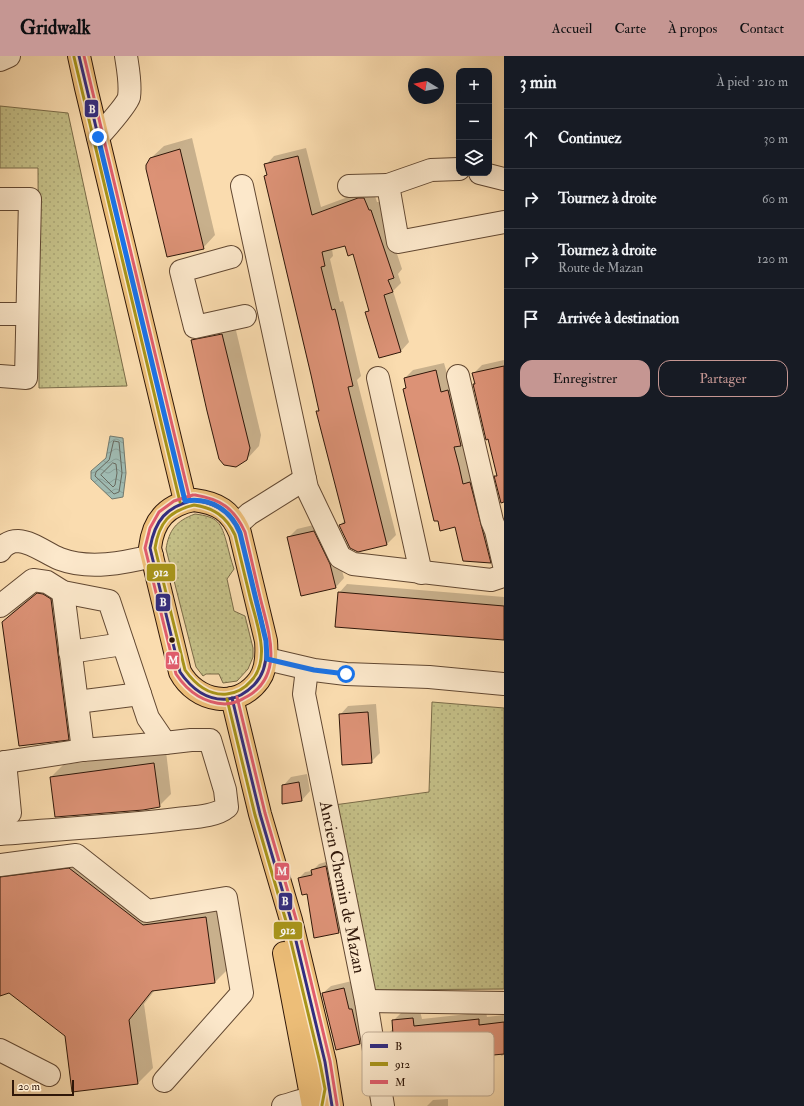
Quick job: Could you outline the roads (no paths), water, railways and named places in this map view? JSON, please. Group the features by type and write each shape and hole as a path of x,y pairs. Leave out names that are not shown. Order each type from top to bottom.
{"main road":[{"path":"80,56 185,501"},
{"path":"185,501 204,501 219,506 229,514 237,525 266,641 267,659 260,680 253,687 232,698 215,699 207,697 191,687 182,676 173,646 150,548 151,539 154,529 166,511 185,501"},
{"path":"232,698 260,814 278,923 323,1102"}],"street":[{"path":"0,60 9,56"},
{"path":"98,137 129,99 126,56"},
{"path":"349,186 388,185 431,170 456,169"},
{"path":"492,176 504,179"},
{"path":"388,185 398,242 504,222"},
{"path":"242,186 307,488 340,557 353,564 420,573 491,580 500,577 504,573"},
{"path":"0,199 30,199 26,378 0,376"},
{"path":"231,257 181,271 195,327 244,316"},
{"path":"0,314 27,314"},
{"path":"458,376 492,521 504,564"},
{"path":"378,378 420,573"},
{"path":"237,525 249,514 305,479"},
{"path":"3,542 19,541 62,560 84,564 125,563 152,556"},
{"path":"0,606 33,580 47,582 63,592 109,601 148,718 165,743"},
{"path":"63,592 83,750"},
{"path":"70,652 123,644"},
{"path":"267,659 307,669 346,674 429,677 504,684"},
{"name":"Ancien Chemin de Mazan","path":"307,669 304,694 371,1032"},
{"path":"77,702 140,694"},
{"path":"0,814 10,813 2,762 83,750 191,740 210,740 225,790 228,807 222,812 150,822 0,834"},
{"path":"0,865 76,855 147,911 226,898 242,993 164,1081"},
{"path":"366,1001 504,1003"},
{"path":"0,1050 49,1075"},
{"name":"Ancien Chemin de Mazan","path":"381,1096 383,1106"},
{"path":"283,1106 323,1102"}],"water":[{"path":"110,436 123,438 126,473 123,497 112,499 91,479 91,471 106,458"}]}
